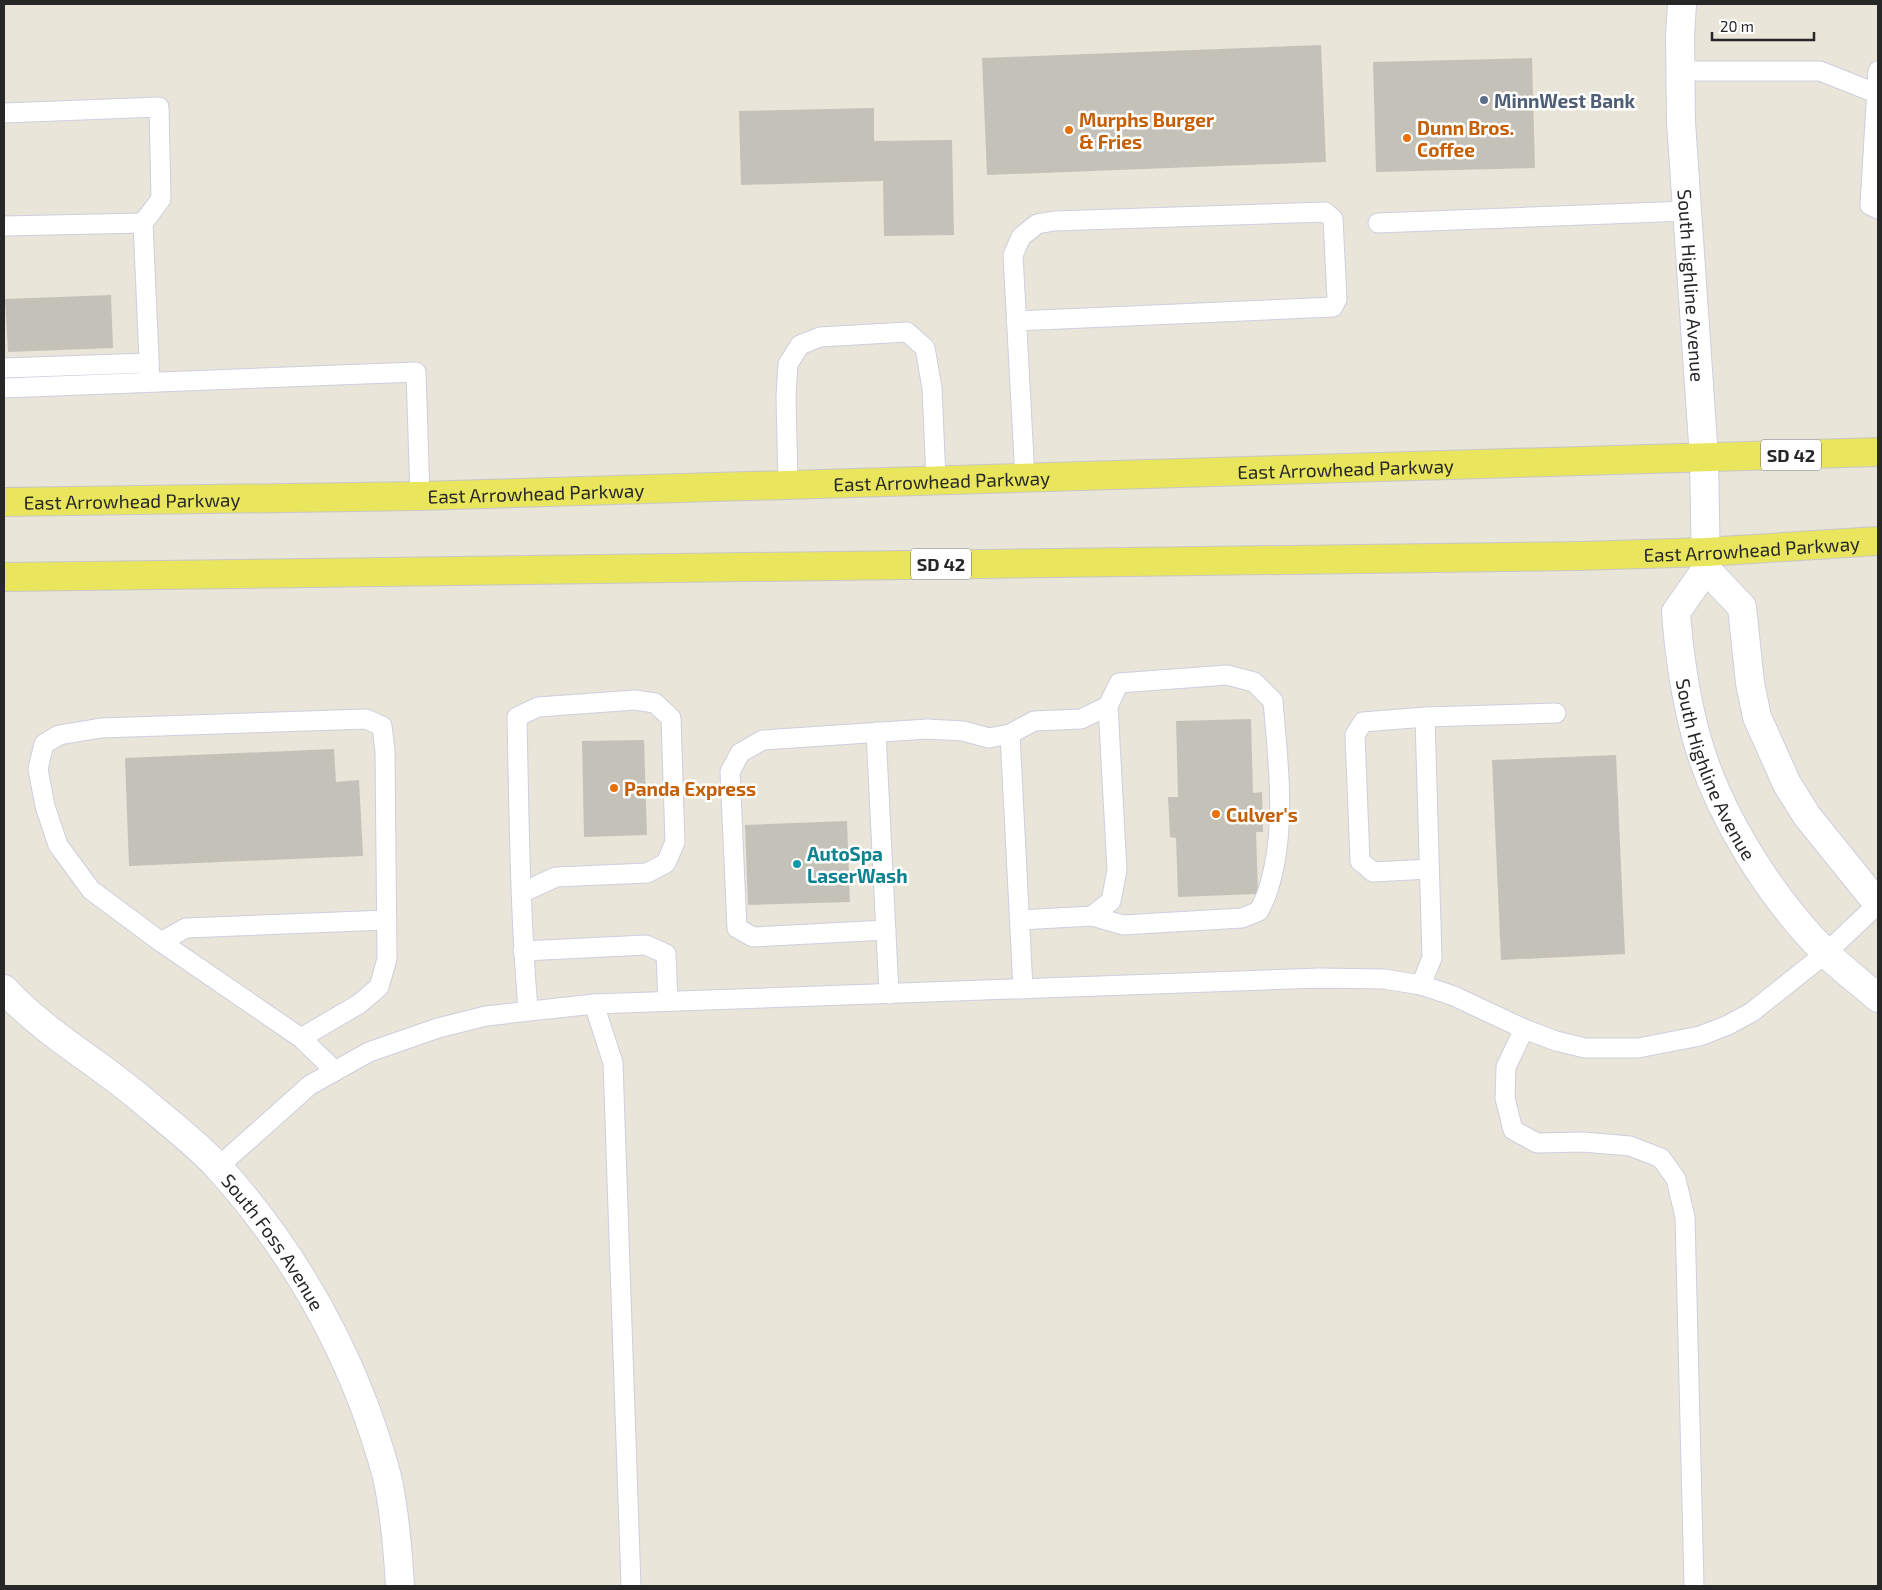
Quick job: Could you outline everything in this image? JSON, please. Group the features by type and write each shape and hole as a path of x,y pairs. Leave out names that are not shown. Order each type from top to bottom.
{"main road":[{"name":"East Arrowhead Parkway","path":"4,502 420,496 1878,452"},
{"name":"East Arrowhead Parkway","path":"4,577 1580,556 1706,561 1878,541"}],"street":[{"name":"South Highline Avenue","path":"1682,4 1680,35 1681,122 1704,458 1706,561 1676,612 1685,692 1696,737 1711,782 1733,826 1760,870 1785,904 1826,953 1878,998"},
{"path":"1706,561 1742,607 1750,683 1757,717 1787,784 1807,816 1878,904"},
{"name":"South Foss Avenue","path":"4,990 55,1036 138,1096 218,1167 261,1219 296,1267 324,1315 351,1372 374,1431 388,1480 397,1535 400,1586"}],"lane":[{"path":"1680,71 1820,71 1877,93"},
{"path":"1878,71 1870,205 1878,209"},
{"path":"4,113 159,107 161,199 143,223 150,372"},
{"path":"1378,223 1687,211"},
{"path":"1016,321 1333,307 1337,299 1333,219 1325,212 1054,222 1037,224 1021,237 1013,255 1016,321 1025,479"},
{"path":"4,226 143,223"},
{"path":"788,484 786,397 788,364 800,345 820,336 907,332 925,348 932,388 936,480"},
{"path":"4,368 150,372 416,372 420,496"},
{"path":"4,388 150,372"},
{"path":"1020,920 1092,916 1123,925 1242,918 1259,911 1270,887 1281,798 1273,700 1254,682 1227,675 1119,683 1108,706 1117,870 1111,901 1092,916"},
{"path":"522,893 556,877 647,873 666,863 675,842 671,718 655,703 635,700 538,708 517,717 523,951 528,1010"},
{"path":"886,930 753,937 736,928 730,772 740,753 763,740 876,732 927,729 962,731 989,738 1010,734 1034,721 1081,719 1108,706"},
{"path":"1429,869 1373,872 1360,861 1355,735 1363,722 1425,717 1556,713"},
{"path":"1420,985 1432,958 1425,717"},
{"path":"301,1038 359,1004 379,987 387,960 385,751 382,726 366,719 356,719 101,728 58,735 44,744 38,769 45,806 58,845 91,890 161,942 301,1038 335,1071"},
{"path":"876,732 889,994"},
{"path":"1010,734 1023,989"},
{"path":"218,1167 310,1085 369,1052 438,1028 486,1016 594,1004 1320,978 1384,979 1420,985 1454,996 1556,1042 1585,1048 1638,1048 1700,1036 1728,1025 1752,1012 1826,953 1878,904"},
{"path":"161,942 186,928 387,920"},
{"path":"523,951 646,945 666,954 668,1001"},
{"path":"594,1004 613,1063 631,1586"},
{"path":"1524,1029 1506,1067 1505,1098 1513,1130 1537,1143 1583,1142 1630,1146 1662,1158 1676,1179 1685,1217 1694,1586"}],"building":[{"path":"1321,45 1326,162 987,175 982,58"},
{"path":"1532,58 1535,168 1376,172 1373,62"},
{"path":"874,108 874,141 952,140 954,235 884,236 883,181 741,185 739,111"},
{"path":"111,295 113,348 8,352 5,299"},
{"name":"Culver's","path":"1251,719 1253,793 1262,792 1263,832 1256,832 1258,894 1178,897 1176,838 1170,837 1168,797 1178,797 1176,721"},
{"name":"Panda Express","path":"644,740 647,835 584,837 582,741"},
{"path":"334,749 336,782 359,780 363,856 129,866 125,758"},
{"path":"1616,755 1625,954 1501,960 1492,760"},
{"name":"AutoSpa LaserWash","path":"847,821 850,902 748,905 745,825"}],"place":[{"name":"MinnWest Bank","path":"1484,100"},
{"name":"Murphs Burger & Fries","path":"1069,130"},
{"name":"Dunn Bros. Coffee","path":"1407,138"},
{"name":"Panda Express","path":"614,788"},
{"name":"Culver's","path":"1216,814"},
{"name":"AutoSpa LaserWash","path":"797,864"}]}
